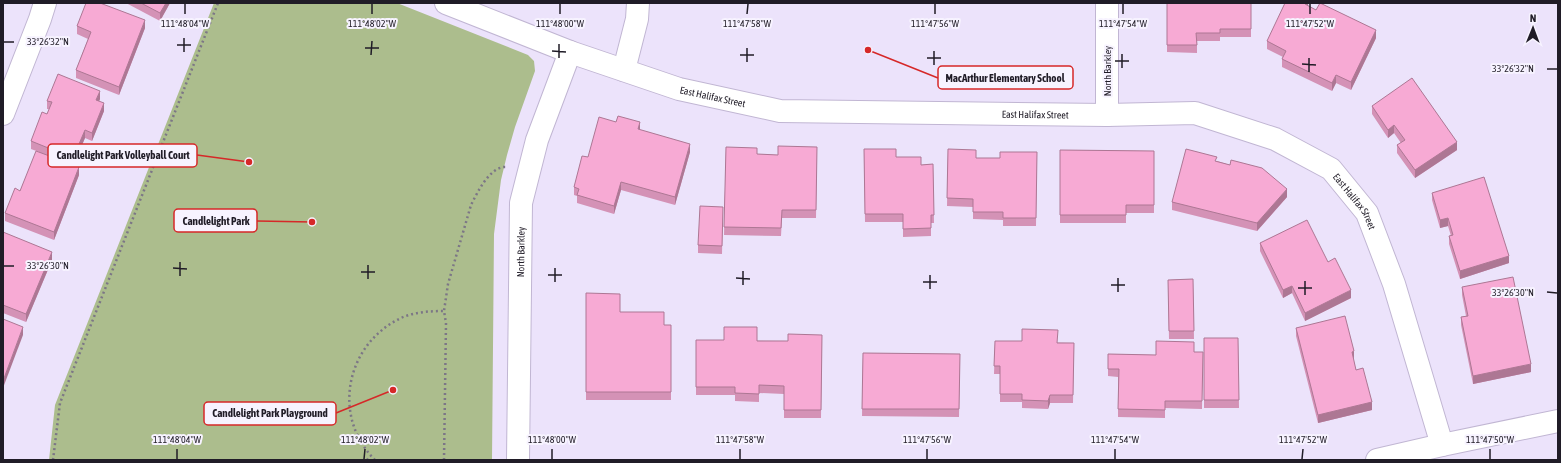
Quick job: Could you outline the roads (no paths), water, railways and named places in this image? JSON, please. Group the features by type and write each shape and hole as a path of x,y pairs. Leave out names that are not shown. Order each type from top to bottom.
{"street":[{"path":"3,114 45,3"},
{"name":"East Halifax Street","path":"446,3 570,52 679,89 780,111 1107,115 1194,113 1275,139 1331,169 1367,213 1394,284 1442,445"},
{"path":"624,70 637,20 638,3"},
{"name":"North Barkley","path":"1107,115 1108,3"},
{"name":"North Barkley","path":"518,460 521,203 537,140 570,52"},
{"path":"1377,460 1558,421"}],"place":[{"name":"MacArthur Elementary School","path":"868,50"},
{"name":"Candlelight Park Volleyball Court","path":"249,162"},
{"name":"Candlelight Park","path":"312,222"},
{"name":"Candlelight Park Playground","path":"393,390"}]}
